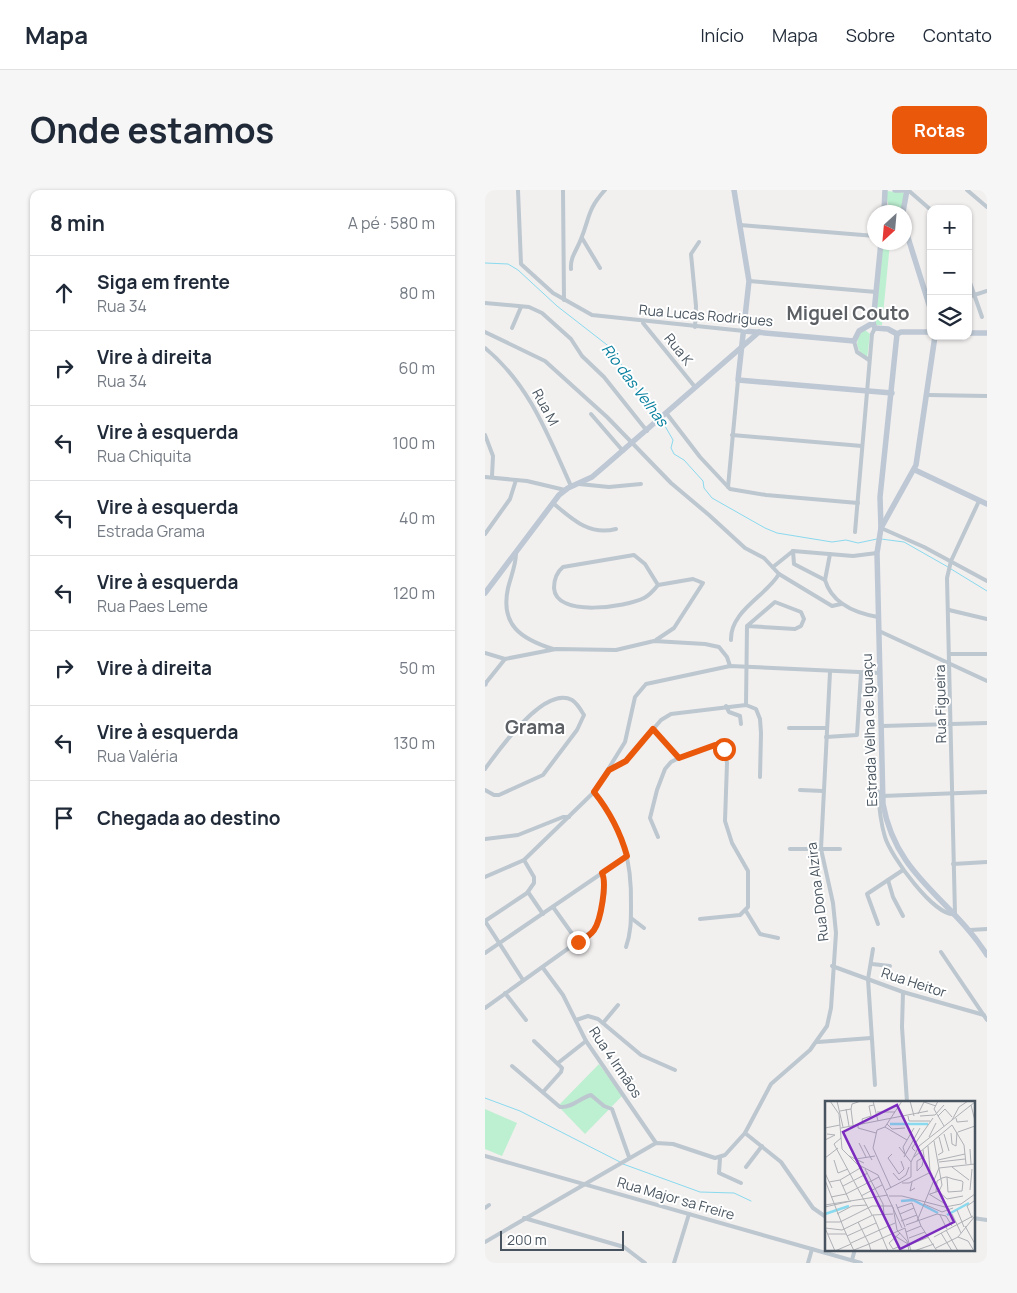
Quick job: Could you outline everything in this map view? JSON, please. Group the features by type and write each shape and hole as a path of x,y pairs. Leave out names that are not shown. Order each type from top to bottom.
{"main road":[{"path":"734,190 749,281 745,331 737,380 891,393"},
{"path":"884,205 885,190"},
{"path":"895,190 906,190 904,205"},
{"path":"873,328 880,250"},
{"path":"912,250 927,297"},
{"path":"854,341 857,333 865,327 888,329 897,334 905,331 927,332"},
{"name":"Rua Lucas Rodrigues","path":"745,331 854,341"},
{"path":"485,593 553,503 565,490 592,477 623,452 697,389 759,332"},
{"path":"972,332 987,333"},
{"name":"Estrada Velha de Iguaçu","path":"897,334 879,512 881,531 877,553 882,726 880,794 889,832 903,859 930,890 970,930 987,956"},
{"name":"Estrada Velha de Iguaçu","path":"881,531 915,470 928,395 935,340"},
{"path":"915,470 987,504"},
{"path":"879,512 885,516 891,513"}],"street":[{"path":"517,190 521,264 564,300"},
{"path":"563,190 564,300"},
{"path":"571,269 572,258 582,238 587,216 605,190"},
{"path":"906,190 927,207"},
{"path":"967,190 987,207"},
{"path":"739,224 867,235"},
{"path":"582,238 600,268"},
{"path":"695,327 696,306 691,254 699,242"},
{"path":"749,281 876,292"},
{"path":"972,289 982,317"},
{"path":"974,295 987,291"},
{"name":"Rua Lucas Rodrigues","path":"564,300 585,313 643,322 745,331"},
{"path":"485,303 536,310 567,335 582,356 604,377 647,431"},
{"path":"512,328 521,307"},
{"name":"Rua K","path":"643,322 697,389"},
{"path":"855,532 873,328"},
{"path":"485,332 545,362 579,390 671,483 745,548 764,558 779,574 832,606 841,604"},
{"path":"854,341 859,355 869,360"},
{"name":"Rua M","path":"485,348 509,369 527,393 571,486"},
{"path":"728,487 737,380"},
{"path":"928,395 987,396"},
{"path":"591,414 623,452"},
{"path":"666,415 700,458 728,487 739,492 858,502"},
{"path":"485,435 493,456 492,476"},
{"path":"732,435 862,446"},
{"path":"485,477 492,476 555,486 565,490"},
{"path":"485,534 510,499 515,480"},
{"path":"578,484 594,487 641,484"},
{"name":"Rua Figueira","path":"955,914 952,724 949,665 949,570 979,501"},
{"path":"553,503 586,528 606,532 616,529"},
{"path":"881,531 951,562 987,581"},
{"path":"516,551 506,601 511,624 525,638 556,650"},
{"path":"773,567 793,551 853,556 877,553"},
{"path":"793,551 795,564 825,580"},
{"path":"830,554 825,580 827,588 841,604 856,612 878,617"},
{"path":"654,641 673,628 703,583 693,579 658,585 646,597 637,601 583,607 565,604 559,600 554,584 560,570 568,565 634,556 645,564 658,585"},
{"path":"731,640 731,632 736,620 772,585 779,574"},
{"path":"746,705 747,626 775,602 801,612 804,619 801,626 795,629 747,626"},
{"path":"949,610 987,619"},
{"path":"879,631 987,681"},
{"path":"485,653 505,659 556,650 616,650 654,641 714,645 723,650 730,666"},
{"path":"950,654 987,654"},
{"path":"485,684 505,659"},
{"path":"485,877 524,860 594,792 625,742 635,697 642,686 652,682 730,666 861,674 880,673"},
{"name":"Rua Dona Alzira","path":"720,1158 730,1152 745,1133 771,1084 818,1042 827,1026 831,1008 836,932 833,903 821,849 830,672"},
{"path":"827,738 857,735 861,674"},
{"path":"485,768 527,717 552,702 564,698 572,701 584,715 577,730 543,775 499,795 485,790"},
{"path":"609,770 626,761 661,720 671,714 746,705 756,709 760,719 760,777"},
{"path":"726,706 729,712 740,716 741,724"},
{"path":"882,726 987,723"},
{"path":"789,728 827,728"},
{"path":"653,729 679,758"},
{"path":"659,837 650,818 653,803 665,769 671,762 679,758 715,745 725,751 725,821 727,832 747,871 748,898 746,911 760,934 779,938"},
{"path":"799,790 823,791"},
{"path":"594,792 608,810 620,832 631,869 631,932 626,947"},
{"path":"955,914 945,912 903,870 885,838 879,816 880,794 987,792"},
{"path":"485,839 518,835 563,817 569,817"},
{"path":"790,849 840,849"},
{"path":"485,953 627,856"},
{"path":"523,980 485,921 528,892 534,883 534,876 524,860"},
{"path":"953,864 987,862"},
{"path":"878,924 866,895 903,870"},
{"path":"485,1008 589,935 597,925 605,881 602,873"},
{"path":"888,880 893,898 903,916"},
{"path":"528,892 543,914"},
{"path":"553,907 578,942"},
{"path":"700,919 740,915 746,911"},
{"path":"631,918 644,928"},
{"path":"970,930 987,929"},
{"path":"873,949 868,979 875,1085"},
{"path":"941,952 987,1020"},
{"path":"872,964 890,966"},
{"name":"Rua Heitor","path":"833,966 903,992 983,1015"},
{"name":"Rua 4 Irmãos","path":"543,968 576,1020 586,1041 656,1143"},
{"path":"903,992 902,1027 907,1101"},
{"path":"505,993 526,1020"},
{"path":"603,1023 618,1005"},
{"path":"576,1020 593,1017 603,1023 641,1055 675,1070"},
{"path":"818,1042 871,1038"},
{"path":"534,1041 558,1063 562,1070 543,1092"},
{"path":"558,1063 586,1041"},
{"path":"512,1066 560,1107 565,1108 583,1097 591,1095 603,1106 612,1109 629,1157"},
{"path":"745,1133 781,1162 813,1208 825,1216"},
{"path":"485,1241 583,1183 656,1143 673,1144 709,1157 720,1158 719,1173 741,1182"},
{"path":"746,1167 762,1146"},
{"name":"Rua Major sa Freire","path":"485,1156 861,1263"},
{"path":"674,1263 689,1214"},
{"path":"524,1218 624,1247 645,1263"},
{"path":"808,1263 811,1249"},
{"path":"852,1260 855,1250"},
{"path":"834,1263 836,1256"}],"green space":[{"path":"887,191 906,193 905,205 889,205 886,197"},
{"path":"882,250 889,250 882,325 875,325"},
{"path":"864,329 870,334 867,359 860,352 857,345 857,341"},
{"path":"599,1064 622,1096 585,1134 558,1106"},
{"path":"485,1109 517,1123 502,1156 485,1149"}],"waterway":[{"name":"Rio das Velhas","path":"485,263 508,264 518,270 557,306 611,348 645,403 658,416"},
{"name":"Rio das Velhas","path":"661,419 673,440 671,448 674,454 684,460 703,481 704,488 712,498 765,528 777,533 832,542 846,540 858,543 877,539"},
{"name":"Rio das Velhas","path":"881,539 904,542 948,567"},
{"name":"Rio das Velhas","path":"951,569 987,591"},
{"path":"485,1098 520,1111 620,1162"},
{"path":"623,1164 700,1192 734,1193 751,1201"}],"district":[{"name":"Miguel Couto","path":"848,313"},
{"name":"Grama","path":"535,727"}],"route":[{"path":"578,942 589,935 597,925 604,894 605,881 602,873 627,856 620,832 608,810 594,792 609,770 626,761 653,729 679,758 715,745 724,749"}]}
